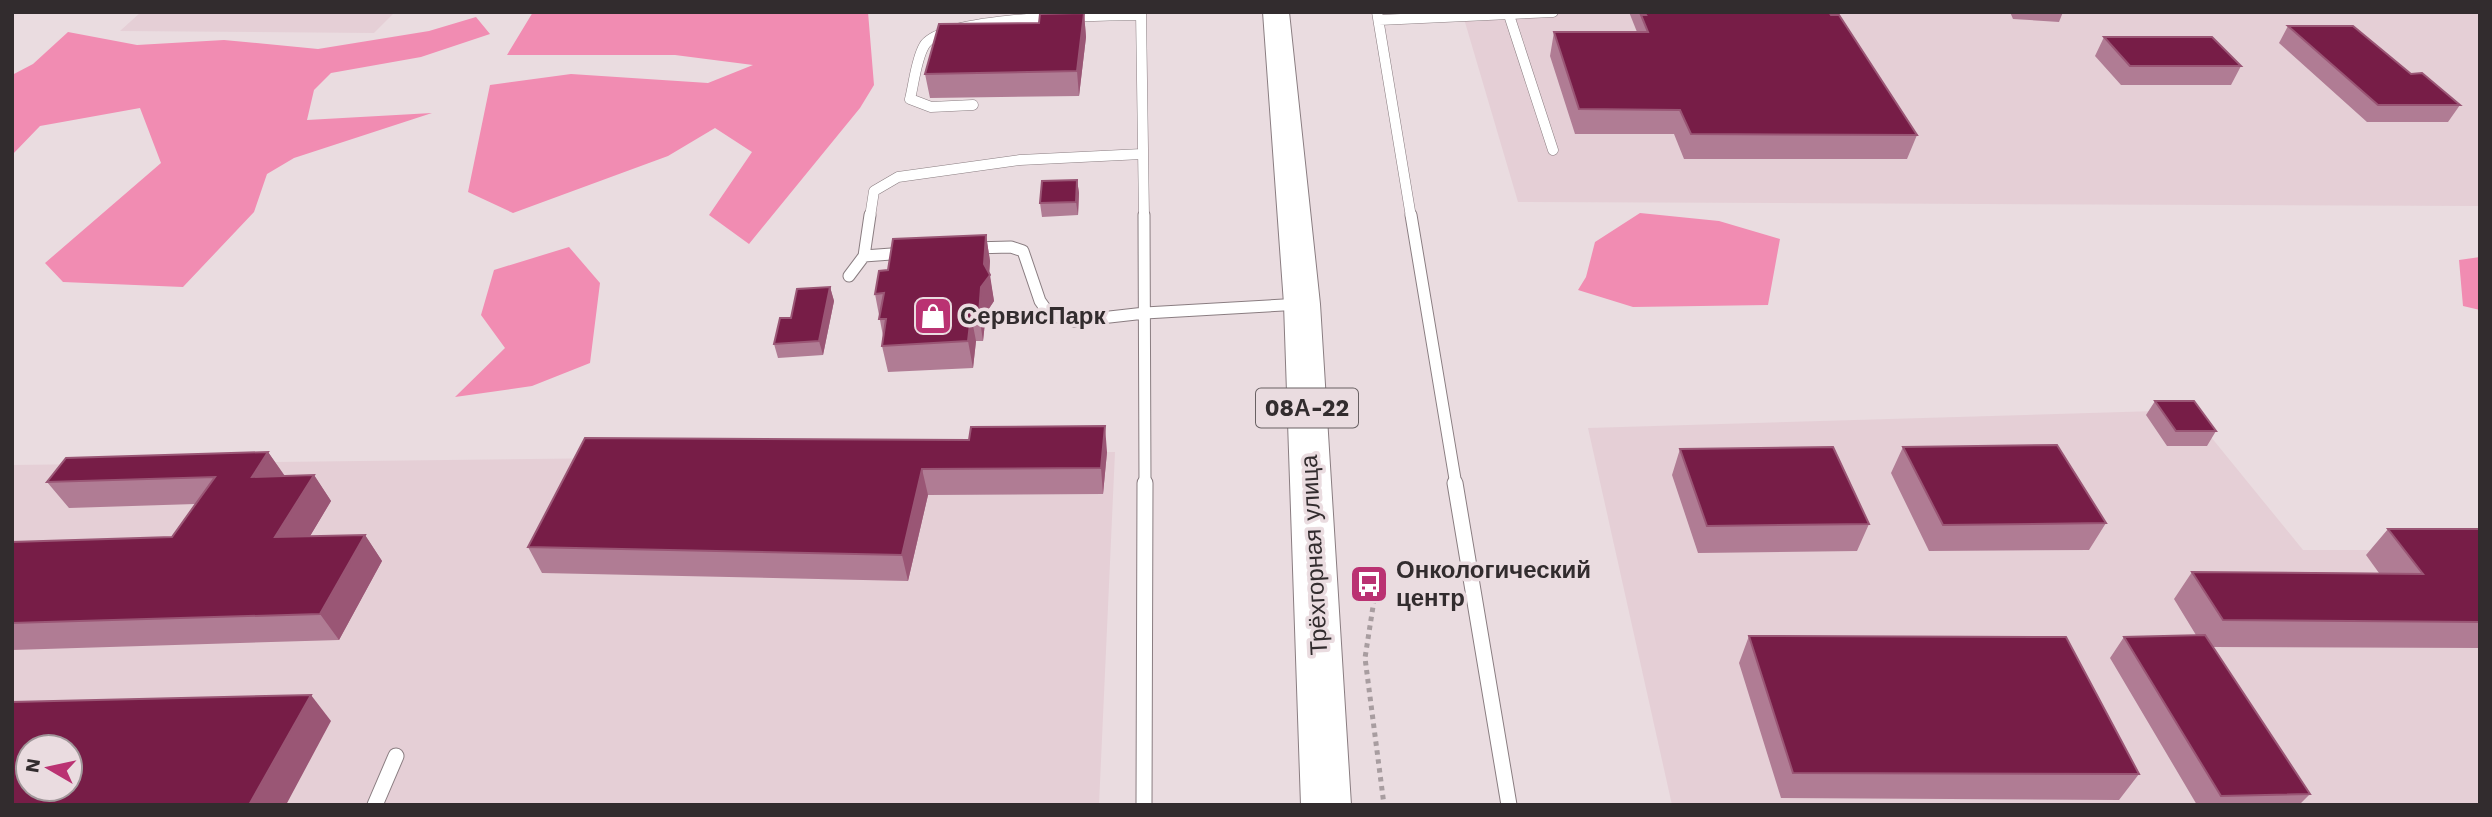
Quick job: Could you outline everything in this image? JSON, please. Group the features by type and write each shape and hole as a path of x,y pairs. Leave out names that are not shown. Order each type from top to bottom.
{"highway":[{"name":"Трёхгорная улица","path":"1276,12 1302,304 1326,805"}],"lane":[{"path":"1509,805 1378,16 1553,12"},
{"path":"973,105 924,107 915,105 910,99 924,45 929,37 964,25 1141,14 1145,313 1144,805"},
{"path":"1509,15 1553,150"},
{"path":"849,276 864,256 874,191 898,177 1020,160 1142,154"},
{"path":"965,248 1001,246 1023,251 1040,301 1050,314 1074,321 1145,313 1302,304"},
{"path":"864,256 915,252"},
{"path":"376,805 396,756"}],"path":[{"path":"1377,581 1365,658 1384,805"}],"shaded area":[{"path":"141,12 395,12 374,33 120,31"},
{"path":"533,12 868,12 874,85 860,108 749,244 709,215 752,152 715,128 668,156 513,213 468,192 490,85 571,74 708,83 753,65 675,55 507,55"},
{"path":"1462,12 2480,12 2480,206 1518,202"},
{"path":"476,17 490,34 421,57 331,73 314,90 307,120 432,113 294,158 267,174 254,212 183,287 63,282 45,263 161,163 140,108 40,126 12,155 12,75 33,64 68,32 137,45 224,40 318,49 429,31"},
{"path":"1640,213 1719,221 1780,239 1768,305 1633,307 1578,290 1586,277 1595,242"},
{"path":"569,247 600,283 590,363 532,386 455,397 505,348 481,315 494,270"},
{"path":"2480,257 2480,310 2463,306 2459,260"},
{"path":"2189,410 2303,550 2480,550 2480,805 1672,805 1588,428"},
{"path":"1115,452 1099,805 12,805 12,465"}],"building":[{"path":"1644,12 1829,12 1831,15 1839,15 1917,135 1691,134 1680,110 1579,109 1554,32 1648,32 1641,15 1646,15"},
{"path":"1084,13 1077,71 925,74 939,24 1039,23 1040,14"},
{"path":"2288,26 2353,26 2411,74 2422,73 2460,105 2378,105"},
{"path":"2104,37 2212,37 2241,66 2130,66"},
{"path":"1077,180 1076,202 1040,203 1042,181"},
{"name":"СервисПарк","path":"986,235 984,264 990,275 981,287 979,314 971,315 968,341 882,346 886,319 879,319 884,293 875,294 879,271 888,270 893,239"},
{"path":"830,287 819,341 774,344 780,318 791,318 797,289"},
{"path":"2155,401 2194,401 2216,431 2176,431"},
{"path":"1105,426 1101,468 922,469 902,555 528,547 585,438 969,440 971,427"},
{"path":"2057,445 2106,523 1943,525 1903,447"},
{"path":"1833,447 1869,524 1707,526 1680,449"},
{"path":"268,452 252,477 314,475 275,537 365,535 320,614 12,623 12,542 172,537 215,477 47,482 66,458"},
{"path":"2388,529 2480,529 2480,622 2223,620 2192,572 2423,574"},
{"path":"2205,635 2310,794 2221,796 2124,637"},
{"path":"1749,636 2066,637 2139,774 1793,773"},
{"path":"311,695 249,805 12,805 12,702"}],"place":[{"name":"СервисПарк","path":"933,316"},
{"name":"Онкологический центр","path":"1369,584"}]}
